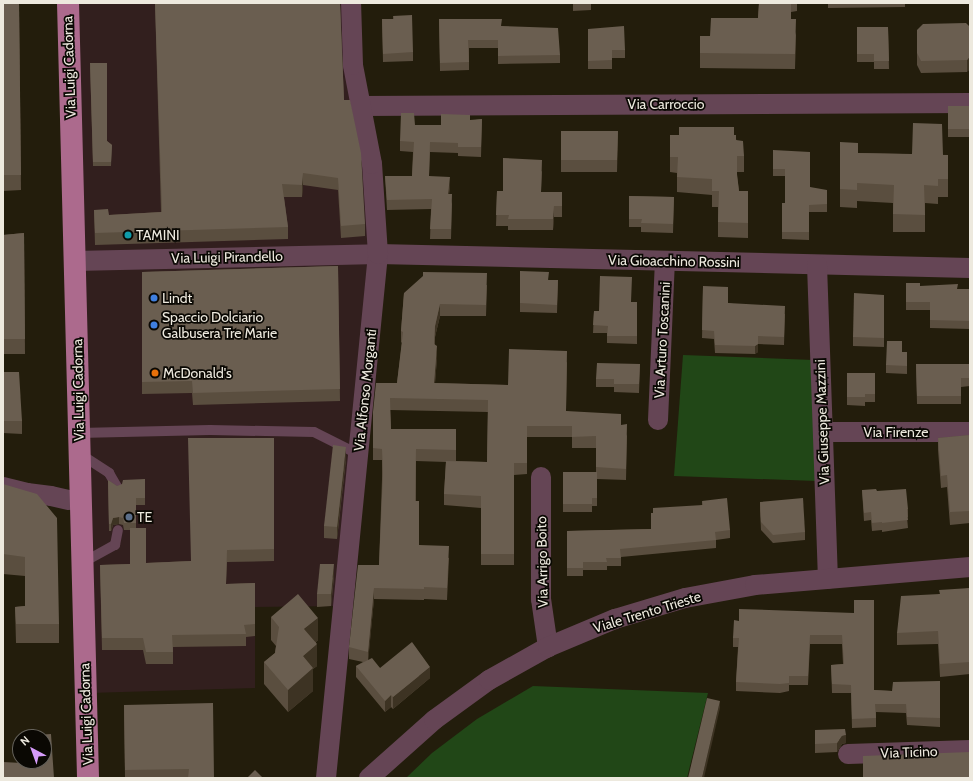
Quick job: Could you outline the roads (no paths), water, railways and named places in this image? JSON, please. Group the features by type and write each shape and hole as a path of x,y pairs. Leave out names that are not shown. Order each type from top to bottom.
{"main road":[{"name":"Via Luigi Cadorna","path":"60,3 62,238 76,778"},
{"name":"Via Luigi Cadorna","path":"68,3 88,778"}],"street":[{"name":"Via Alfonso Morganti","path":"326,778 378,254 374,178 353,65 351,3"},
{"name":"Via Carroccio","path":"361,106 970,103"},
{"name":"Via Luigi Pirandello","path":"75,261 378,254"},
{"name":"Via Gioacchino Rossini","path":"378,254 970,268"},
{"name":"Via Arturo Toscanini","path":"658,420 665,261"},
{"name":"Via Giuseppe Mazzini","path":"816,265 828,579"},
{"name":"Via Firenze","path":"823,432 970,432"},
{"name":"Via Arrigo Boito","path":"541,477 541,599 548,648"},
{"path":"3,487 27,493 69,500"},
{"name":"Viale Trento Trieste","path":"369,778 434,720 489,680 548,648 615,619 685,598 755,585 970,567"},
{"name":"Via Ticino","path":"848,754 970,750"}],"lane":[{"path":"80,444 210,430 314,432 358,454"},
{"path":"80,444 109,473 117,487"},
{"path":"82,563 115,545 118,530"}],"place":[{"name":"TAMINI","path":"128,235"},
{"name":"Lindt","path":"154,298"},
{"name":"Spaccio Dolciario Galbusera Tre Marie","path":"154,325"},
{"name":"McDonald's","path":"155,373"},
{"name":"TE","path":"129,517"}]}
